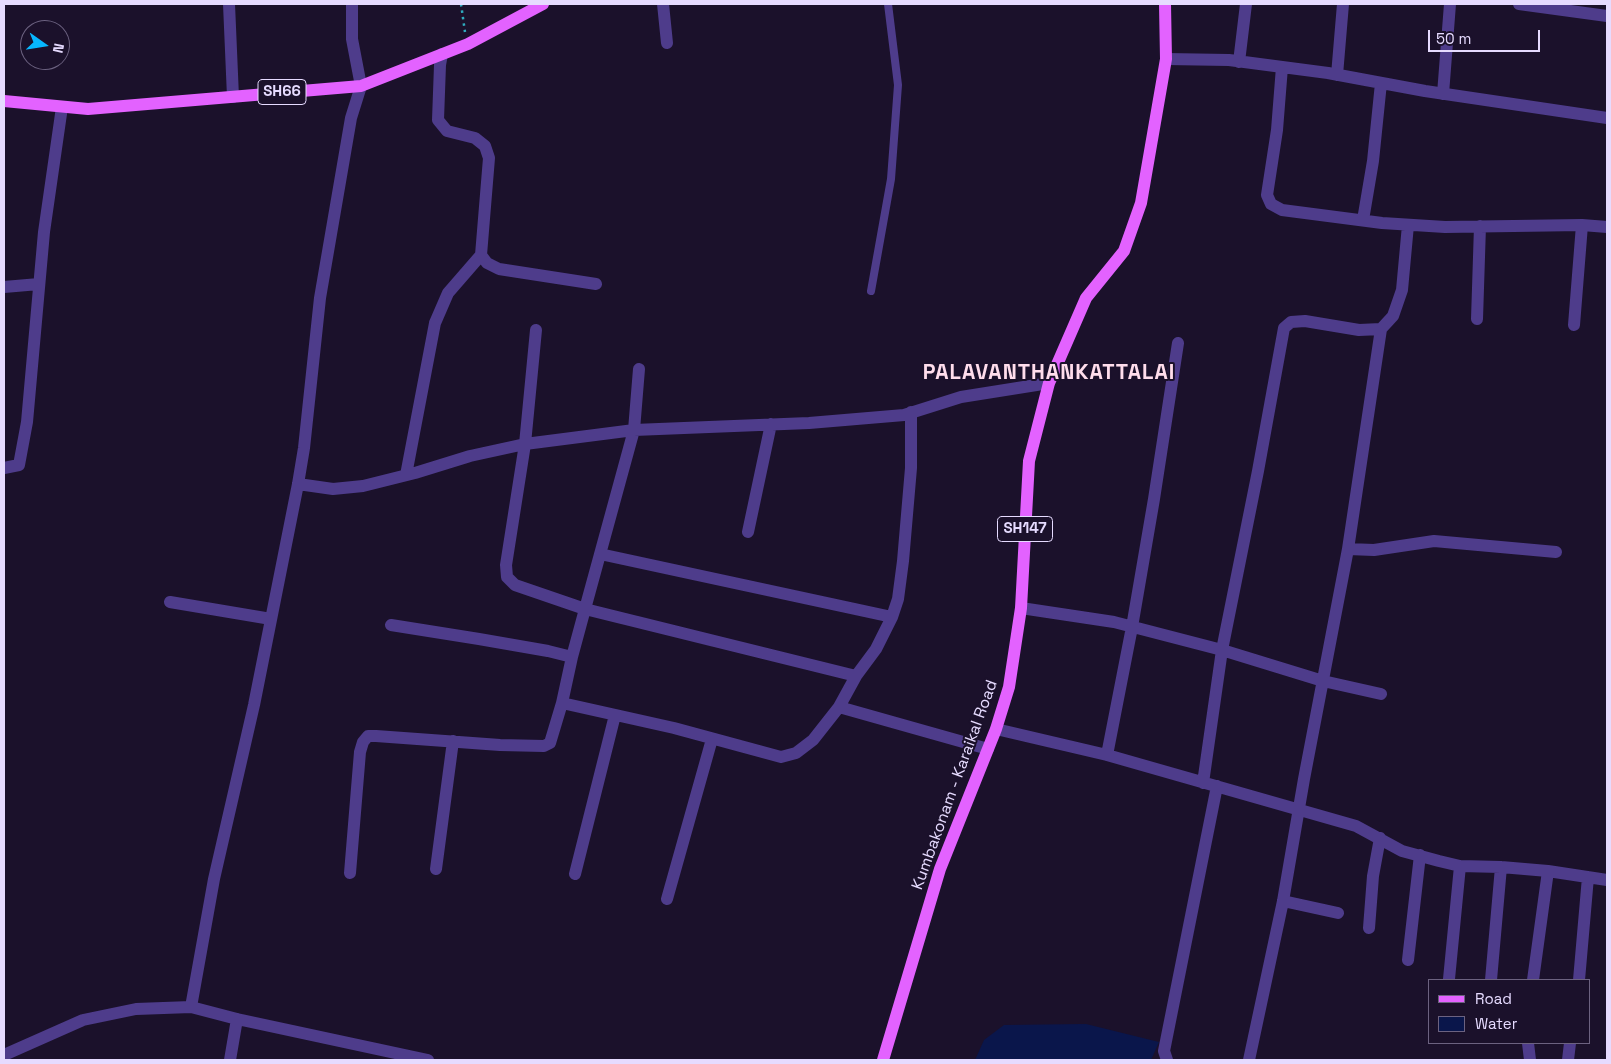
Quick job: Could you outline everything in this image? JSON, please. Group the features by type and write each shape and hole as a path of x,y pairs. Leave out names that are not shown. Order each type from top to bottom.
{"main road":[{"name":"SH66","path":"4,102 88,110 361,86 468,44 543,4"},
{"name":"Kumbakonam - Karaikal Road","path":"883,1060 940,869 996,729 1009,687 1021,608 1029,461 1049,383 1086,298 1124,251 1141,203 1166,59 1166,4"}],"street":[{"path":"230,4 233,97"},
{"path":"191,1007 214,879 254,705 304,448 320,298 351,118 361,86 352,39 352,4"},
{"path":"663,4 666,44"},
{"path":"1239,62 1246,4"},
{"path":"1338,75 1343,4"},
{"path":"1443,94 1450,4"},
{"path":"1519,4 1607,16"},
{"path":"406,475 435,323 448,292 480,255 489,158 485,146 475,138 447,131 438,120 442,54"},
{"path":"1166,59 1239,62 1282,67 1443,94 1607,118"},
{"path":"1282,67 1278,130 1267,195 1271,204 1282,210 1408,225 1444,227 1582,225 1607,227"},
{"path":"1363,220 1373,160 1381,83"},
{"path":"4,468 19,465 27,422 44,232 62,108"},
{"path":"1249,1060 1283,901 1304,779 1348,549 1382,329 1393,316 1402,290 1408,225"},
{"path":"1574,325 1582,225"},
{"path":"1477,319 1480,226"},
{"path":"480,255 487,263 499,269 596,284"},
{"path":"4,286 39,284"},
{"path":"1203,783 1222,650 1258,471 1284,328 1291,322 1305,322 1359,330 1382,329"},
{"path":"536,330 525,444 506,565 507,577 515,585 585,609 856,676"},
{"path":"1107,755 1132,627 1178,343"},
{"path":"350,873 360,752 363,742 368,736 500,745 544,746 550,743 634,430 639,369"},
{"path":"298,484 333,489 363,486 470,456 525,444 634,430 809,423 904,414 961,397 1049,383"},
{"path":"562,703 781,756 796,753 813,740 839,707 856,676 876,649 892,617 898,599 911,468 911,412"},
{"path":"748,532 771,424"},
{"path":"1348,549 1374,550 1434,541 1556,552"},
{"path":"600,554 892,617"},
{"path":"170,602 271,619"},
{"path":"1021,608 1114,622 1222,650 1323,681 1381,694"},
{"path":"391,625 548,651 572,657"},
{"path":"839,707 988,749"},
{"path":"575,874 615,715"},
{"path":"996,729 1107,755 1356,826 1402,851 1439,861 1460,866 1548,871 1607,880"},
{"path":"667,899 712,739"},
{"path":"436,869 453,741"},
{"path":"1167,1060 1164,1051 1217,786"},
{"path":"1369,928 1373,876 1380,838"},
{"path":"1408,960 1420,855"},
{"path":"1449,979 1460,866"},
{"path":"1491,979 1501,867"},
{"path":"1533,979 1548,871"},
{"path":"1579,979 1588,877"},
{"path":"1283,901 1338,913"},
{"path":"4,1055 83,1020 136,1009 191,1007 237,1020 428,1060"},
{"path":"230,1060 237,1020"},
{"path":"1528,1044 1530,1060"},
{"path":"1568,1060 1570,1044"}],"lane":[{"path":"871,291 891,178 898,85 888,4"}],"path":[{"path":"461,4 468,44"}],"water":[{"path":"1086,1024 1159,1042 1151,1060 975,1060 984,1040 1004,1025"}],"district":[{"name":"PALAVANTHANKATTALAI","path":"1049,373"}]}
